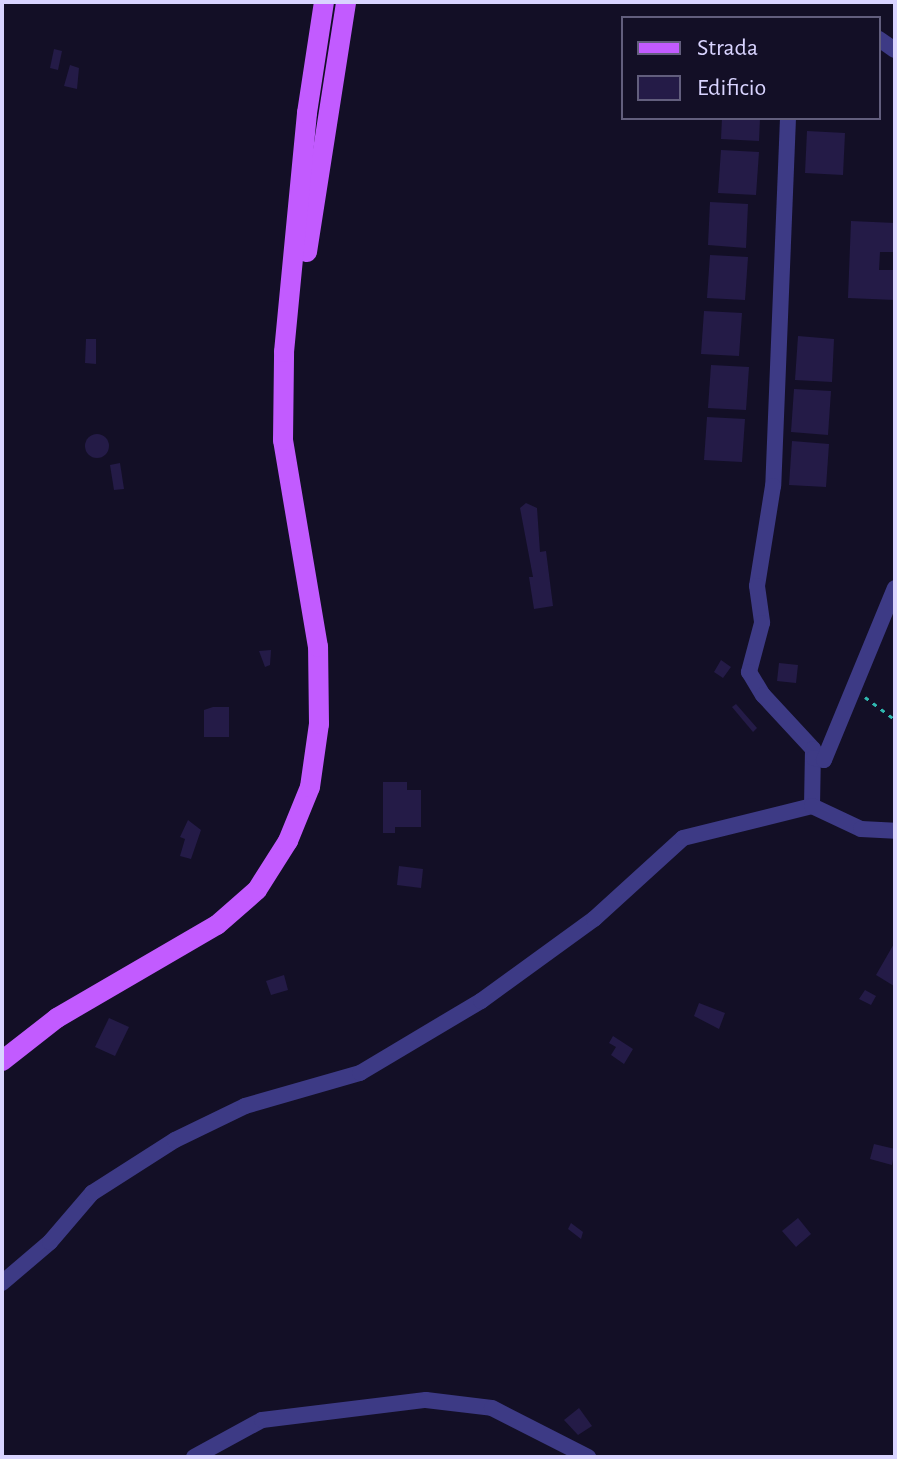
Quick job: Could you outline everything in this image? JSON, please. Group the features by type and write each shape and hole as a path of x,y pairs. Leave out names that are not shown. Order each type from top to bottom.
{"main road":[{"path":"2,1061 57,1018 217,925 257,890 288,841 310,787 319,724 318,647 283,440 284,352 322,2"},
{"path":"285,395 346,2"}],"street":[{"path":"788,120 773,486 757,586 762,623 749,672 763,695 813,749 812,806"},
{"path":"814,758 824,760 895,588"},
{"path":"2,1283 50,1242 92,1193 175,1140 245,1106 360,1073 481,1001 594,919 683,838 812,806 861,829 895,831"},
{"path":"194,1457 262,1420 426,1400 492,1408 588,1457"}],"path":[{"path":"854,692 895,720"}],"building":[{"path":"54,49 62,51 58,70 50,68"},
{"path":"70,65 79,68 77,89 64,86"},
{"path":"722,120 760,120 759,141 721,139"},
{"path":"807,131 845,133 843,175 805,173"},
{"path":"721,150 759,152 756,195 718,193"},
{"path":"710,202 748,204 746,248 708,245"},
{"path":"851,221 895,223 895,252 880,252 879,270 895,270 895,300 848,298"},
{"path":"710,255 748,257 745,300 707,298"},
{"path":"704,311 742,313 739,356 701,354"},
{"path":"798,336 834,339 832,382 795,380"},
{"path":"86,339 96,339 96,364 85,363"},
{"path":"711,365 749,367 746,410 708,408"},
{"path":"794,389 831,391 828,435 791,432"},
{"path":"707,417 745,419 742,462 704,460"},
{"path":"97,434 105,438 109,446 105,454 97,458 89,454 85,446 89,438"},
{"path":"792,441 829,444 826,487 789,485"},
{"path":"120,463 124,489 114,490 110,465"},
{"path":"526,503 537,508 540,552 546,551 553,606 534,609 529,577 533,577 520,508"},
{"path":"271,650 270,665 265,667 259,651"},
{"path":"721,660 731,667 723,678 714,672"},
{"path":"779,663 798,665 796,683 777,681"},
{"path":"736,704 757,728 753,732 732,707"},
{"path":"229,707 229,737 204,737 204,710"},
{"path":"383,782 407,782 407,790 421,790 421,827 395,827 395,833 383,833"},
{"path":"188,820 201,830 191,859 180,856 185,839 180,837"},
{"path":"399,866 423,869 421,888 397,885"},
{"path":"895,942 895,984 894,986 876,975"},
{"path":"284,975 288,990 271,995 266,981"},
{"path":"865,990 876,996 871,1005 859,999"},
{"path":"699,1003 725,1013 719,1029 694,1016"},
{"path":"109,1018 129,1027 115,1056 95,1047"},
{"path":"613,1036 633,1049 624,1064 611,1055 616,1047 609,1043"},
{"path":"874,1144 895,1149 892,1165 870,1159"},
{"path":"798,1218 811,1234 796,1247 782,1231"},
{"path":"571,1223 583,1232 581,1239 568,1229"},
{"path":"579,1408 592,1426 578,1435 564,1420"}]}
